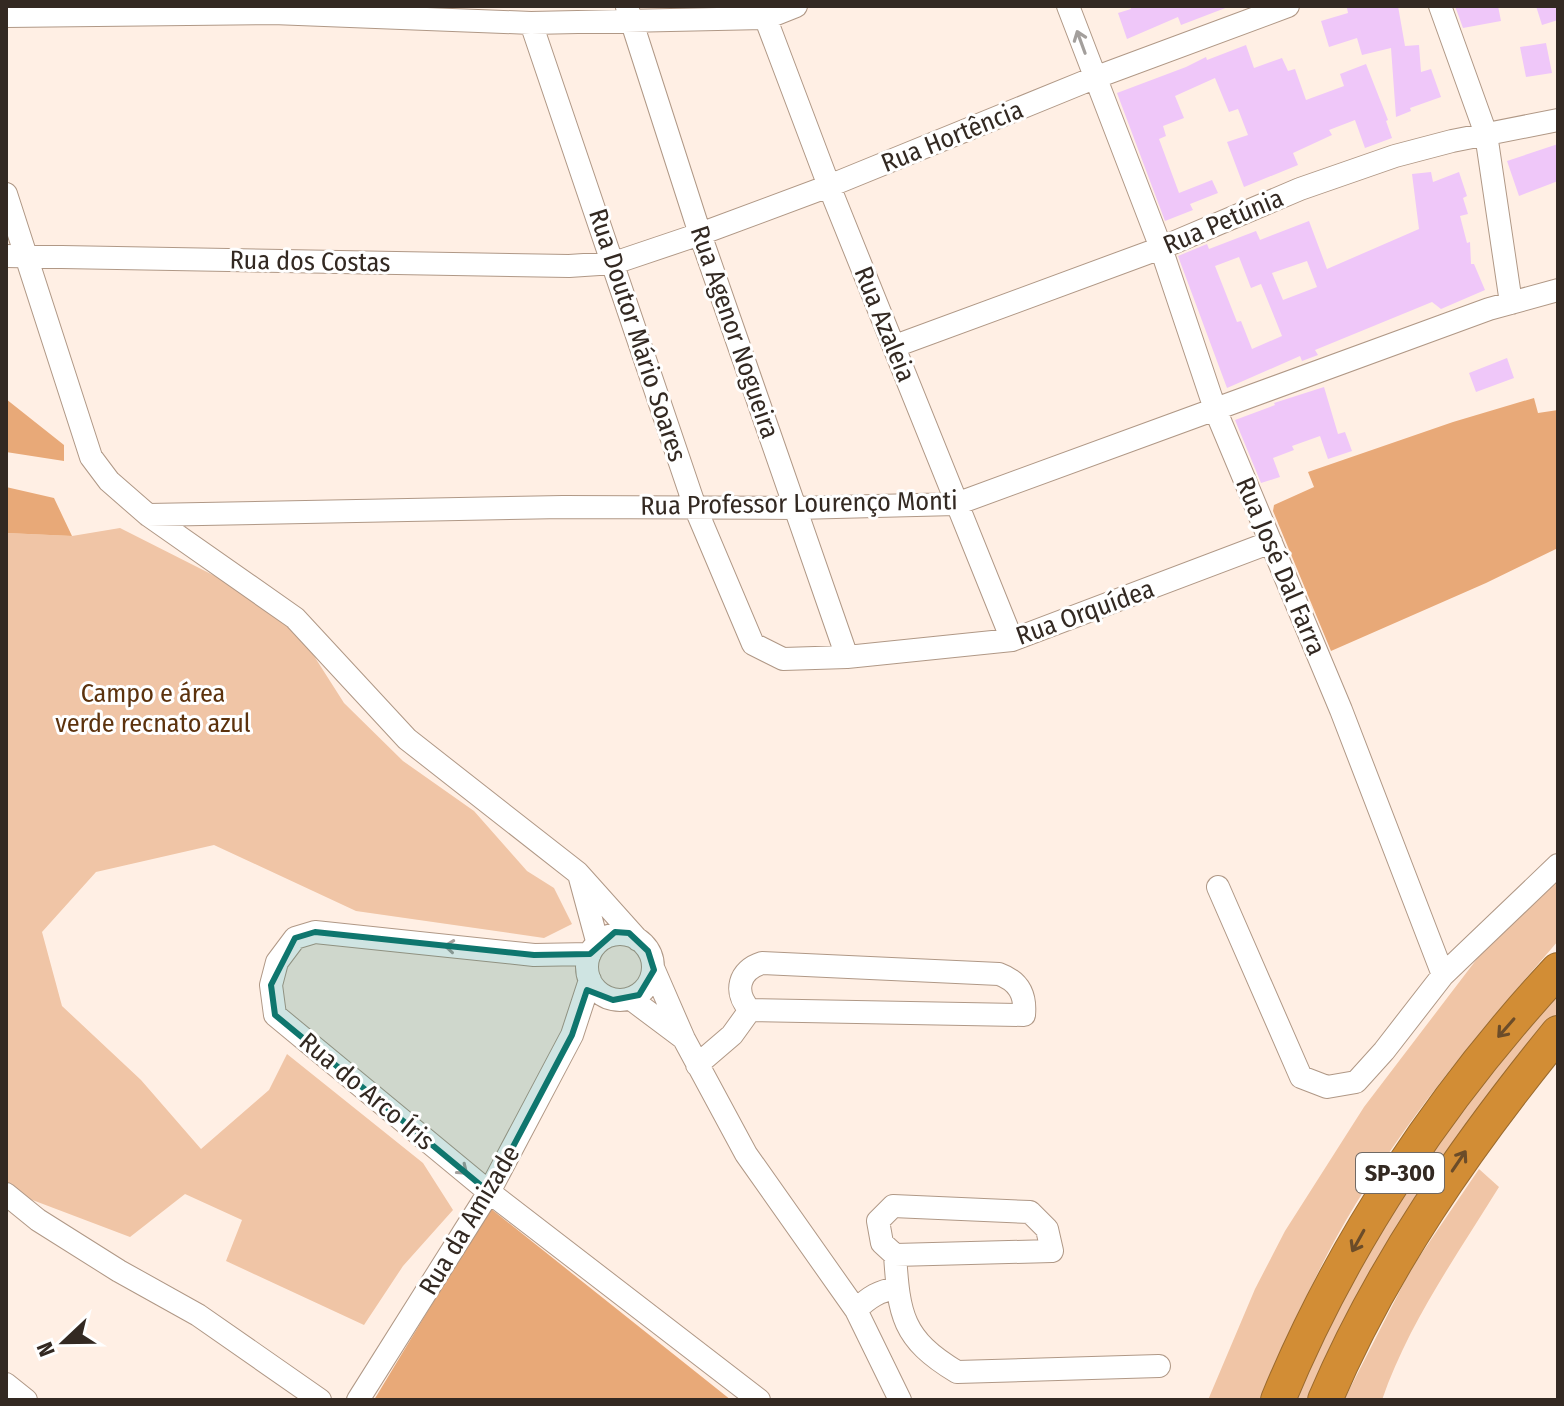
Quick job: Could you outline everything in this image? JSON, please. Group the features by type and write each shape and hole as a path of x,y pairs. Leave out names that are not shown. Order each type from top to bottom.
{"highway":[{"name":"SP-300","path":"1278,1400 1340,1272 1394,1182 1426,1133 1488,1051 1558,970"},
{"name":"SP-300","path":"1325,1400 1377,1296 1422,1218 1490,1117 1558,1033"}],"street":[{"path":"6,16 33,11 268,10 462,13 531,23 629,13 764,12 796,6"},
{"name":"Rua José Dal Farra","path":"1068,6 1161,248 1215,409 1341,710 1443,975"},
{"name":"Rua Hortência","path":"614,263 829,186 1094,78 1288,6"},
{"path":"1440,6 1486,134 1511,303"},
{"name":"Rua Azaleia","path":"764,12 829,186 1012,640"},
{"name":"Rua Agenor Nogueira","path":"629,13 700,234 847,657"},
{"name":"Rua Doutor Mário Soares","path":"531,23 695,507 753,644"},
{"name":"Rua Petúnia","path":"895,346 1161,248 1313,184 1395,156 1558,120"},
{"path":"6,194 17,255 91,457 109,481 148,515 295,618 407,739 578,873 648,951 684,1039 746,1154 856,1310 900,1400"},
{"name":"Rua dos Costas","path":"17,255 569,266 614,263"},
{"name":"Rua Professor Lourenço Monti","path":"148,515 956,504 1511,303 1558,290"},
{"name":"Rua Orquídea","path":"753,644 783,659 847,657 1012,640 1271,542"},
{"path":"1218,887 1301,1077 1327,1087 1356,1082 1443,975 1558,865"},
{"path":"578,873 593,948 587,968 595,989 622,999 684,1039"},
{"name":"Rua do Arco Íris","path":"593,948 534,955 315,932 295,938 277,962 271,985 275,1015 489,1192 759,1400"},
{"path":"593,948 615,932 629,933 638,940"},
{"path":"762,963 999,974 1017,985 1025,1004 1024,1015 750,1010 740,996 740,987 747,971 762,963"},
{"path":"622,999 643,991 651,982 654,970"},
{"name":"Rua da Amizade","path":"358,1400 489,1192 572,1035 590,980"},
{"name":"Rua da Amizade","path":"572,1035 622,999"},
{"path":"697,1065 732,1035 750,1010"},
{"path":"6,1194 38,1220 119,1271 198,1315 320,1400"},
{"path":"895,1255 1052,1251 1047,1229 1030,1212 893,1206 878,1221 882,1243 895,1255 898,1304 910,1333 931,1356 957,1372 1159,1366"},
{"path":"856,1310 881,1291 897,1288"},
{"path":"6,1384 26,1400"}],"highlighted area":[{"path":"315,932 534,955 590,954 615,932 629,933 648,951 654,970 639,995 613,1000 587,990 572,1035 489,1192 275,1015 271,985 295,938"}],"green space":[{"name":"Campo e área verde recnato azul","path":"120,528 286,612 344,703 403,761 474,811 527,871 554,888 572,924 544,938 356,911 214,845 96,872 42,932 62,1006 141,1080 201,1149 269,1090 287,1054 423,1163 453,1210 403,1266 364,1325 226,1261 242,1220 185,1194 130,1237 6,1190 6,533 72,536"},
{"path":"1558,876 1558,941 1435,1090 1379,1168 1329,1251 1259,1400 1208,1400 1255,1289 1285,1231 1364,1107 1502,926"},
{"path":"1558,984 1558,1015 1313,1400 1290,1400 1391,1203"},
{"path":"1479,1169 1499,1187 1419,1317 1382,1400 1344,1400 1411,1269"}],"shaded area":[{"path":"1534,398 1538,413 1558,410 1558,548 1331,651 1273,511 1274,505 1314,487 1308,472"},
{"path":"6,399 64,445 64,461 6,452"},
{"path":"6,487 54,498 72,536 6,533"},
{"path":"490,1208 731,1400 374,1400"}],"building":[{"path":"1130,6 1228,7 1181,25 1178,17 1127,39 1118,13 1131,9"},
{"path":"1398,6 1405,46 1419,45 1421,72 1431,69 1441,97 1410,108 1411,111 1396,117 1391,48 1362,55 1357,38 1329,47 1321,21 1348,13 1347,8"},
{"path":"1455,6 1498,6 1501,21 1463,28"},
{"path":"1536,6 1558,6 1558,20 1542,25"},
{"path":"1546,43 1552,73 1526,77 1520,47"},
{"path":"1246,45 1254,68 1282,58 1288,71 1295,69 1306,100 1344,86 1340,74 1366,64 1392,138 1365,148 1355,120 1329,130 1332,135 1293,153 1298,165 1244,187 1227,142 1248,135 1238,109 1229,112 1215,78 1175,96 1184,118 1163,126 1166,136 1159,139 1179,193 1212,180 1218,193 1190,204 1193,210 1165,221 1117,93 1206,57 1207,60"},
{"path":"1558,144 1558,181 1519,196 1507,161"},
{"path":"1431,172 1433,182 1459,172 1467,196 1463,198 1468,214 1460,216 1467,243 1470,242 1471,264 1474,264 1485,290 1441,309 1432,302 1315,350 1318,355 1302,361 1300,356 1227,388 1178,256 1207,244 1209,249 1256,231 1260,240 1309,221 1327,269 1419,229 1412,174","holes":["1239,257 1251,288 1261,284 1282,336 1252,349 1241,321 1237,322 1215,266","1307,261 1317,287 1283,300 1272,273"]},
{"path":"1507,358 1514,378 1476,392 1469,373"},
{"path":"1324,387 1338,434 1345,432 1352,451 1328,459 1320,436 1292,446 1294,450 1273,458 1280,477 1261,483 1235,420"}]}
